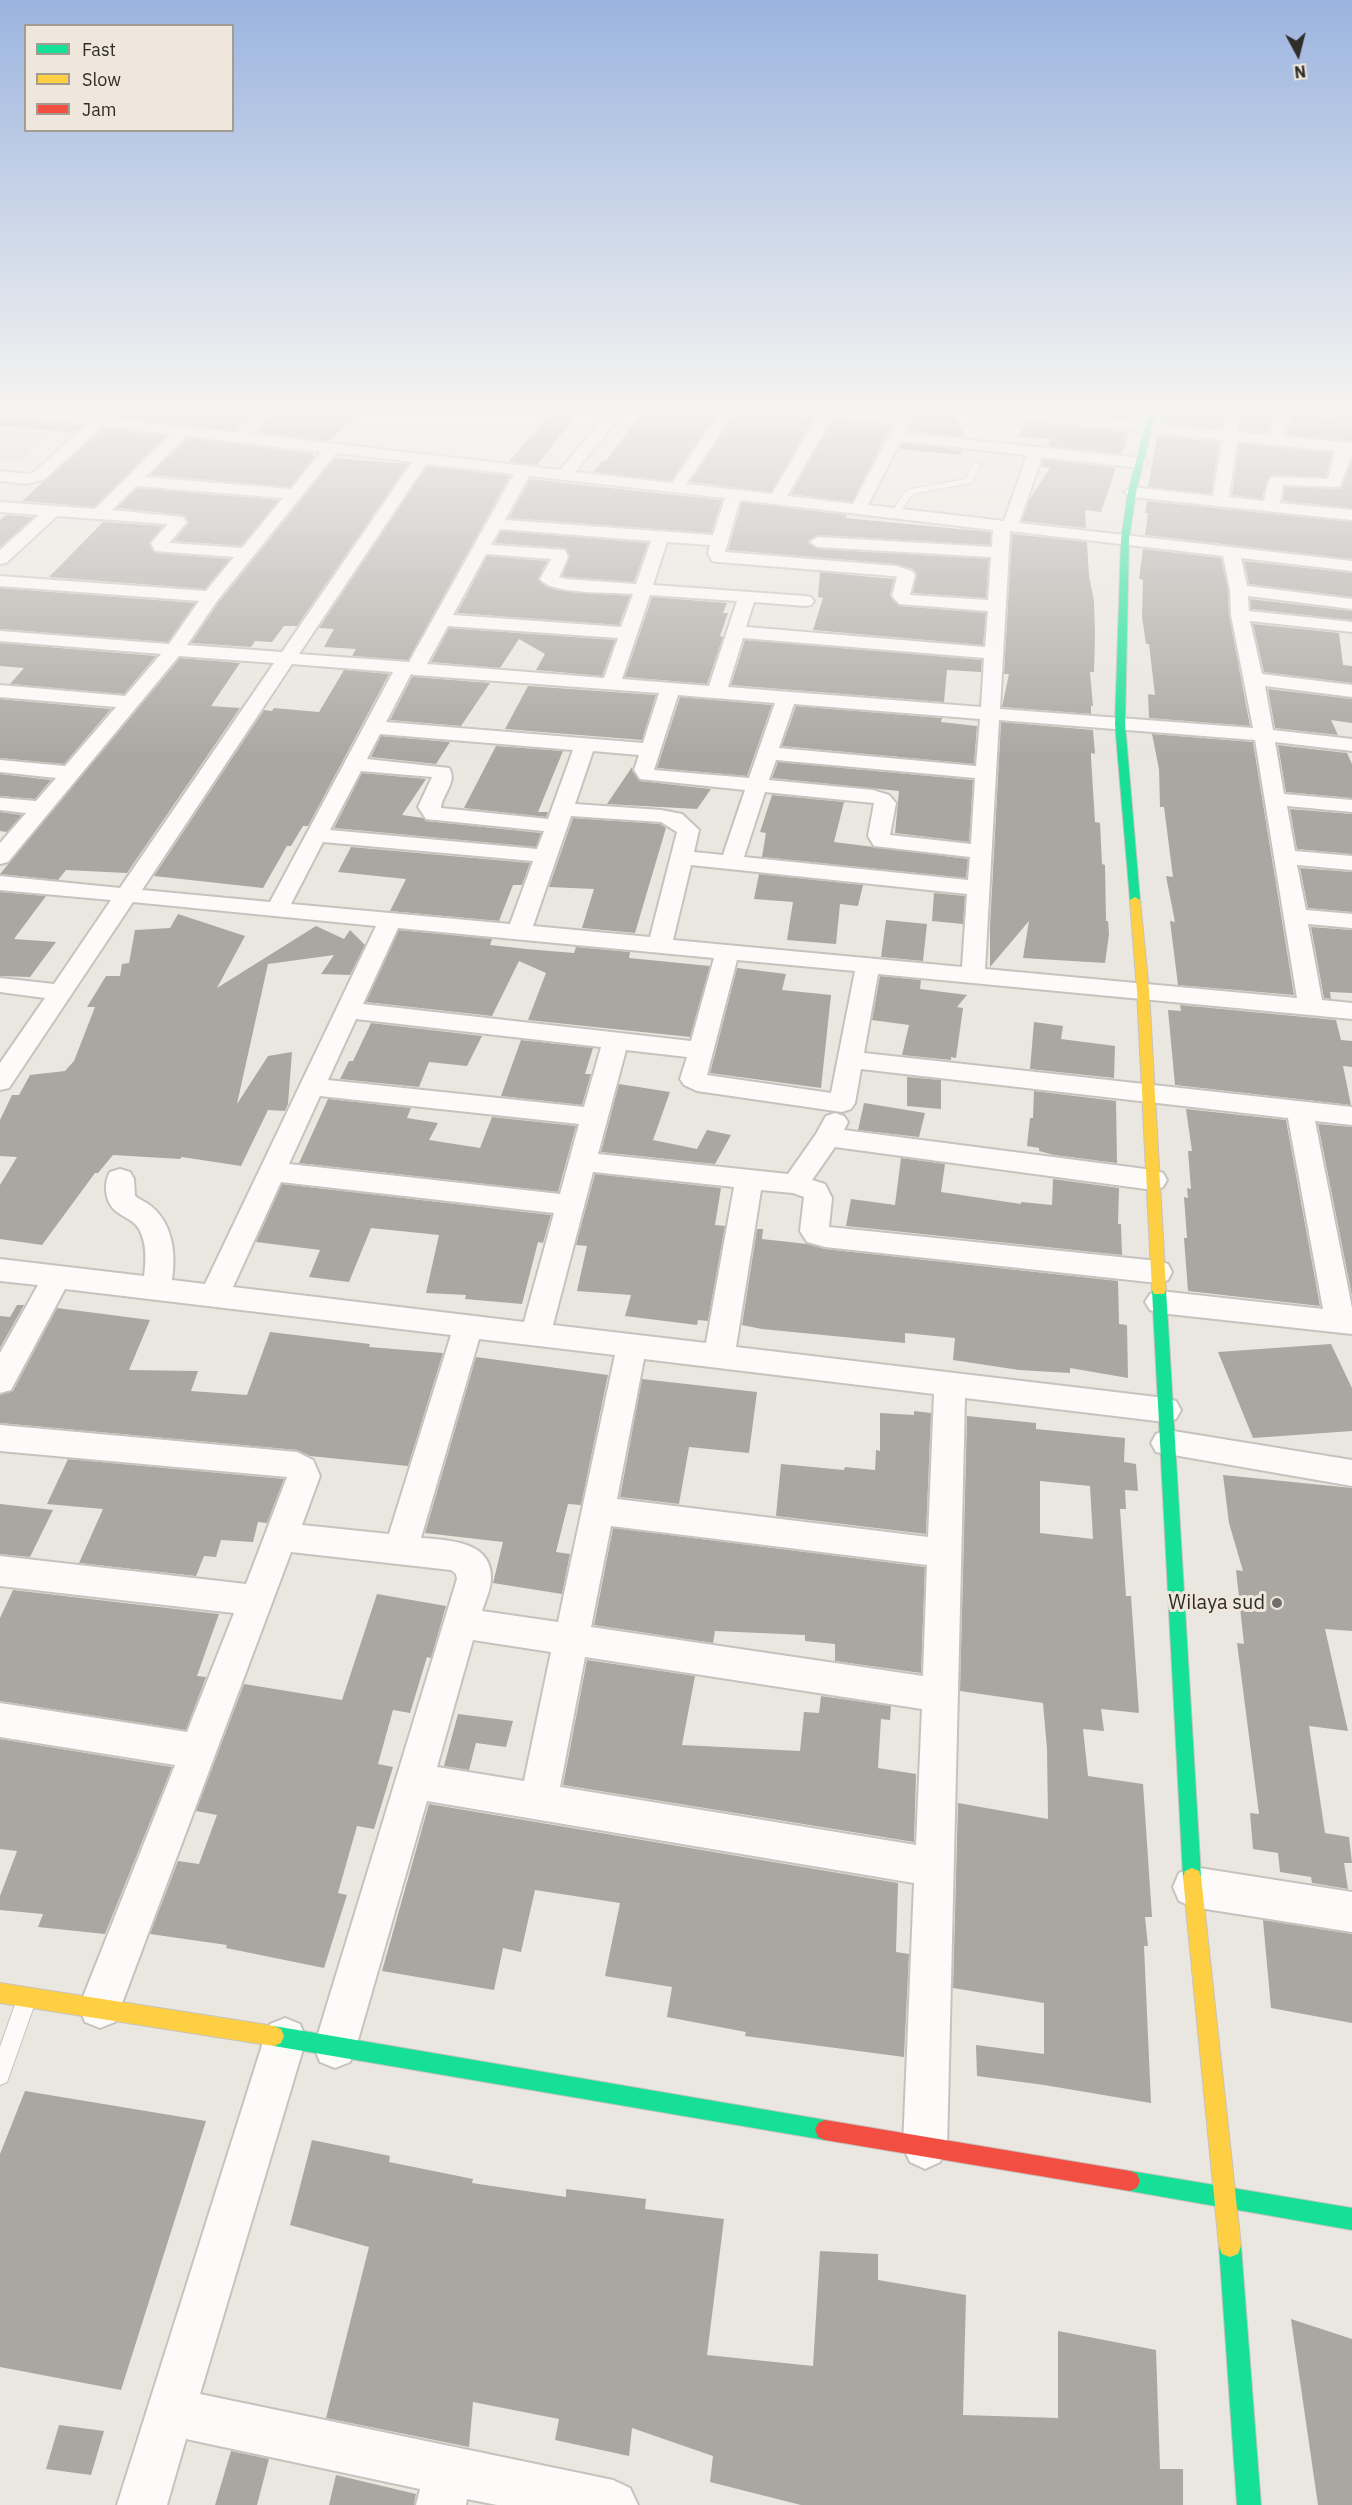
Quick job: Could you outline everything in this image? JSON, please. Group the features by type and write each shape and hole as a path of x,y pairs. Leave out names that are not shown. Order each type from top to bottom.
{"street":[{"path":"0,559 38,525"},
{"path":"176,525 159,543 161,547 247,554"},
{"path":"0,857 174,650 211,597 271,525"},
{"path":"0,1082 377,525"},
{"path":"277,909 373,727 442,620 493,525"},
{"path":"507,525 720,541"},
{"path":"725,525 716,553 718,557 903,572 906,575 901,596 904,600 997,606"},
{"path":"796,638 822,525"},
{"path":"997,525 1352,566"},
{"path":"1127,525 1120,724 1143,991 1165,1410 1194,1887 1226,2198 1249,2505"},
{"path":"973,975 997,606 1001,553 1006,526"},
{"path":"611,684 661,536"},
{"path":"0,542 18,543"},
{"path":"818,542 1001,553"},
{"path":"480,549 559,554 560,557 549,579 554,582 805,601"},
{"path":"1231,552 1239,590 1240,615 1254,679 1311,1007"},
{"path":"0,581 211,597"},
{"path":"1239,590 1352,604"},
{"path":"717,692 747,596"},
{"path":"1240,615 1352,627"},
{"path":"442,620 629,633"},
{"path":"735,632 994,653"},
{"path":"0,636 1263,735 1352,745"},
{"path":"1254,679 1352,691"},
{"path":"670,688 644,770 647,775 873,796 882,799 885,803 879,836 882,841 981,852"},
{"path":"0,691 129,702"},
{"path":"731,863 786,698"},
{"path":"373,727 651,750"},
{"path":"519,932 585,745"},
{"path":"768,753 986,773"},
{"path":"354,764 442,772 442,780 429,807 434,814 559,818 661,816 674,819 688,830 660,945"},
{"path":"0,766 69,773"},
{"path":"1275,799 1352,806"},
{"path":"0,804 40,808"},
{"path":"315,836 545,856"},
{"path":"680,857 978,888"},
{"path":"1285,857 1352,862"},
{"path":"0,883 1352,1011"},
{"path":"1295,916 1352,921"},
{"path":"214,1296 390,920"},
{"path":"728,951 693,1079 697,1082 842,1103"},
{"path":"795,1184 828,1137 842,1103 868,965"},
{"path":"0,985 62,992"},
{"path":"348,1010 700,1050"},
{"path":"535,1335 615,1042"},
{"path":"850,1060 1352,1116"},
{"path":"312,1087 595,1117"},
{"path":"1160,1302 1346,1323 1300,1110"},
{"path":"828,1137 1153,1180"},
{"path":"582,1162 795,1184 814,1191 818,1198 814,1231 817,1235 1158,1272"},
{"path":"272,1172 571,1204"},
{"path":"120,1179 119,1195 126,1206 145,1217 160,1244 161,1261 156,1289"},
{"path":"719,1357 749,1180"},
{"path":"0,1270 1165,1410"},
{"path":"0,1381 57,1277"},
{"path":"400,1550 468,1327"},
{"path":"538,1802 632,1346"},
{"path":"925,2147 950,1384"},
{"path":"0,1437 297,1465 302,1469 304,1476 100,2007"},
{"path":"1167,1443 1352,1473"},
{"path":"598,1511 945,1553"},
{"path":"280,1537 458,1556 472,1566 474,1579 416,1781 335,2047"},
{"path":"0,1571 256,1600"},
{"path":"462,1623 940,1695"},
{"path":"0,1720 198,1751"},
{"path":"416,1781 934,1867"},
{"path":"1194,1887 1352,1912"},
{"path":"0,1993 100,2007 1352,2219"},
{"path":"142,2505 285,2039"},
{"path":"170,2412 444,2488 613,2505"}],"lane":[{"path":"0,2075 27,1998"}],"building":[{"path":"0,525 25,525 0,547"},
{"path":"100,525 163,526 149,543 155,553 230,559 205,589 49,577"},
{"path":"187,525 258,525 241,546 174,541"},
{"path":"281,525 366,525 297,626 284,626 272,642 255,641 251,647 191,643 219,602"},
{"path":"388,525 483,525 408,660 352,656 356,649 324,647 334,629 319,628"},
{"path":"602,525 714,525 711,533"},
{"path":"735,525 917,525 991,532 990,545 818,535 808,541 818,549 989,559 986,598 913,593 917,574 913,569 896,564 728,550"},
{"path":"1058,525 1086,525 1086,528"},
{"path":"1146,525 1352,525 1352,559 1145,535"},
{"path":"501,531 648,543 634,582 565,577 562,576 570,556 565,548 495,543"},
{"path":"1012,534 1087,542 1089,575 1094,601 1095,636 1094,672 1090,672 1093,706 1091,706 1091,714 1002,707 1009,674 1004,674"},
{"path":"1143,549 1221,558 1228,590 1229,615 1250,726 1149,718 1148,694 1155,695 1149,644 1146,644 1142,617 1143,580 1139,579"},
{"path":"487,556 547,561 538,579 545,586 556,590 630,596 619,625 457,613"},
{"path":"1244,561 1352,573 1352,597 1249,584"},
{"path":"820,572 894,579 890,595 899,606 986,613 983,645 813,630 823,598 818,597"},
{"path":"0,588 195,603 168,642 0,629"},
{"path":"652,597 727,603 723,613 728,613 720,636 723,637 707,684 625,677"},
{"path":"1250,599 1352,611 1352,620 1251,609"},
{"path":"1253,624 1339,633 1343,665 1352,666 1352,683 1264,672"},
{"path":"449,628 615,640 602,676 536,670 545,654 519,639 500,668 431,662"},
{"path":"745,640 982,660 981,672 947,670 944,702 731,685"},
{"path":"0,643 156,656 124,694 10,684 24,668 0,666"},
{"path":"180,658 240,663 211,706 240,708 127,873 66,870 58,880 0,874"},
{"path":"344,670 389,674 308,826 303,826 291,846 287,846 263,888 154,876 264,710 272,711 274,708 319,712"},
{"path":"412,677 490,683 461,726 390,720"},
{"path":"528,686 656,695 642,740 505,729"},
{"path":"1268,689 1352,699 1352,723 1331,720 1338,735 1275,728"},
{"path":"680,697 772,705 747,776 657,768"},
{"path":"0,699 111,709 64,764 0,758"},
{"path":"796,706 942,718 941,722 977,726 974,764 782,746"},
{"path":"1001,722 1093,730 1095,754 1091,753 1091,758 1095,822 1100,823 1102,864 1105,865 1106,921 1108,921 1109,934 1105,963 1023,958 1029,921 990,967 990,926"},
{"path":"1152,734 1253,742 1294,995 1178,985 1170,921 1175,922 1166,876 1173,877 1164,807 1160,807 1159,769"},
{"path":"381,736 450,742 436,764 371,757"},
{"path":"1278,745 1347,753 1352,764 1352,798 1286,792"},
{"path":"496,746 563,751 538,812 548,812 546,817 464,808"},
{"path":"778,762 973,780 969,842 895,833 899,791 772,778"},
{"path":"632,767 632,771 640,781 711,789 697,809 607,804"},
{"path":"362,773 426,779 402,815 423,818 426,821 541,833 536,847 334,828"},
{"path":"0,774 51,780 35,799 0,796"},
{"path":"772,795 844,802 834,842 968,859 966,878 762,857 766,833 760,832"},
{"path":"1290,809 1352,814 1352,854 1297,849"},
{"path":"0,812 22,815 7,832 0,831"},
{"path":"573,818 660,824 666,828 635,933 582,928 594,889 549,887"},
{"path":"351,847 530,863 522,885 513,885 499,921 390,911 406,879 338,872"},
{"path":"1300,868 1352,872 1352,912 1308,908"},
{"path":"759,874 863,885 858,906 840,904 836,944 787,940 793,902 754,899"},
{"path":"0,892 46,896 14,939 56,942 30,977 0,976"},
{"path":"934,893 965,896 963,924 932,921"},
{"path":"178,914 245,936 217,988 316,926 344,939 350,930 365,945 350,975 321,974 334,955 268,964 237,1104 268,1056 292,1052 288,1104 285,1111 268,1110 241,1166 182,1157 180,1159 113,1155 98,1173 95,1173 42,1245 0,1239 0,1185 17,1157 0,1156 0,1120 12,1095 19,1095 30,1075 65,1071 74,1061 95,1007 87,1007 106,976 120,976 122,964 129,963 135,930 170,928"},
{"path":"886,920 927,924 923,961 881,957"},
{"path":"1311,927 1352,930 1352,993 1330,992 1331,999 1324,998"},
{"path":"399,930 492,939 490,945 526,949 574,953 576,947 630,952 629,958 710,966 690,1037 528,1020 546,973 519,961 492,1016 366,1002"},
{"path":"737,968 786,974 782,990 831,995 821,1088 710,1073"},
{"path":"880,976 921,980 920,989 967,995 957,1007 963,1008 956,1058 951,1057 951,1060 902,1055 909,1025 872,1020"},
{"path":"1180,1005 1336,1020 1341,1040 1352,1041 1352,1067 1343,1066 1351,1105 1175,1085 1168,1010 1181,1011"},
{"path":"1034,1022 1063,1026 1061,1039 1115,1046 1114,1078 1030,1069"},
{"path":"371,1023 482,1036 467,1066 429,1062 419,1087 340,1079 349,1061 353,1061"},
{"path":"521,1040 593,1048 585,1074 591,1074 582,1105 501,1096"},
{"path":"907,1077 941,1080 941,1109 907,1106"},
{"path":"619,1084 670,1092 653,1140 697,1149 707,1130 731,1135 715,1164 601,1152"},
{"path":"1034,1091 1116,1101 1117,1163 1054,1155 1039,1151 1039,1148 1027,1146 1030,1118 1033,1118"},
{"path":"328,1099 411,1108 407,1118 438,1123 429,1140 480,1148 492,1117 576,1126 558,1192 299,1163"},
{"path":"864,1103 925,1113 919,1137 858,1130"},
{"path":"1186,1109 1286,1120 1320,1306 1188,1291 1184,1197 1188,1198 1187,1188 1191,1189 1188,1151 1192,1151"},
{"path":"1318,1124 1352,1127 1352,1296"},
{"path":"901,1158 945,1164 941,1192 1021,1204 1021,1202 1052,1205 1053,1179 1119,1188 1118,1224 1121,1224 1122,1255 846,1226 851,1199 895,1205"},
{"path":"595,1174 721,1188 715,1225 725,1226 708,1321 698,1320 697,1325 625,1316 631,1295 577,1291 587,1246 576,1245"},
{"path":"282,1184 551,1215 543,1243 538,1242 522,1304 465,1299 466,1295 426,1293 439,1235 371,1228 349,1282 309,1277 320,1250 256,1242"},
{"path":"757,1229 763,1229 762,1239 807,1244 825,1249 1118,1281 1119,1324 1127,1325 1128,1378 1070,1368 1070,1373 1019,1370 953,1360 955,1338 905,1333 905,1343 742,1325"},
{"path":"17,1305 24,1305 0,1348 0,1316 10,1317"},
{"path":"57,1308 150,1320 129,1370 198,1371 191,1391 247,1395 270,1332 370,1344 369,1347 443,1353 408,1466 310,1456 297,1450 0,1423 0,1395 13,1391"},
{"path":"1331,1344 1352,1388 1352,1431 1253,1438 1218,1352"},
{"path":"476,1357 608,1375 581,1505 568,1504 556,1552 570,1554 562,1594 493,1583 503,1542 425,1533"},
{"path":"642,1379 757,1392 749,1453 689,1447 679,1504 620,1497"},
{"path":"914,1411 931,1413 926,1534 776,1516 781,1464 844,1470 845,1467 875,1470 876,1450 880,1451 880,1413 914,1415"},
{"path":"967,1416 1036,1423 1036,1429 1125,1438 1124,1462 1136,1464 1138,1491 1125,1490 1126,1509 1120,1509 1126,1596 1131,1596 1139,1713 1101,1709 1104,1731 1083,1729 1088,1776 1143,1784 1152,1917 1145,1917 1148,1946 1144,1946 1151,2103 977,2076 976,2045 1044,2054 1044,2003 953,1988 958,1803 1048,1819 1047,1749 1043,1703 960,1691","holes":["1040,1481 1090,1486 1093,1539 1040,1533"]},
{"path":"68,1459 284,1479 267,1523 258,1522 253,1542 221,1540 216,1557 204,1556 196,1576 79,1563 103,1509 47,1504"},
{"path":"1223,1475 1352,1488 1352,1631 1325,1629 1348,1731 1309,1726 1325,1833 1349,1837 1352,1863 1344,1863 1348,1889 1312,1883 1311,1877 1280,1872 1278,1853 1253,1849 1250,1813 1259,1814 1237,1643 1244,1644 1236,1570 1243,1571 1229,1523"},
{"path":"0,1504 53,1510 30,1557 0,1554"},
{"path":"613,1528 925,1567 921,1673 835,1661 835,1644 805,1641 805,1635 715,1631 713,1643 594,1625"},
{"path":"13,1590 219,1614 197,1676 206,1677 186,1730 0,1701 0,1618"},
{"path":"377,1594 446,1606 431,1658 427,1657 410,1713 393,1710 378,1764 393,1767 374,1829 357,1826 338,1893 347,1895 324,1968 226,1948 227,1945 150,1934 178,1861 199,1864 217,1815 196,1811 244,1684 342,1700"},
{"path":"587,1660 695,1676 682,1745 800,1751 804,1712 819,1713 821,1696 891,1706 890,1720 881,1719 878,1768 916,1774 914,1842 563,1785"},
{"path":"458,1714 513,1721 506,1747 476,1743 469,1770 444,1766"},
{"path":"0,1739 172,1767 105,1934 38,1927 43,1914 0,1910 0,1896 17,1851 0,1849"},
{"path":"429,1804 898,1883 896,1952 909,1954 904,2057 745,2036 746,2032 667,2017 672,1987 605,1976 620,1903 535,1890 521,1952 503,1948 494,1990 382,1971"},
{"path":"1263,1920 1352,1934 1352,2023 1271,2008"},
{"path":"25,2091 206,2121 121,2390 0,2367 0,2154"},
{"path":"312,2140 390,2156 389,2162 473,2179 472,2183 566,2197 566,2189 646,2199 645,2209 724,2219 707,2355 813,2366 820,2251 878,2254 878,2280 966,2295 963,2415 1058,2418 1058,2331 1156,2350 1160,2469 1183,2469 1183,2505 801,2505 710,2482 713,2456 632,2428 629,2456 555,2440 559,2419 473,2402 469,2447 326,2418 369,2247 290,2225"},
{"path":"1291,2319 1352,2339 1352,2505 1318,2505"},
{"path":"59,2425 104,2431 91,2475 46,2469"},
{"path":"231,2451 269,2459 257,2505 215,2505"},
{"path":"336,2475 416,2494 414,2505 329,2505"}],"traffic: fast":[{"path":"1127,525 1120,724 1135,900"},
{"path":"1159,1290 1192,1877"},
{"path":"274,2036 825,2130"},
{"path":"1130,2181 1352,2219"},
{"path":"1230,2246 1249,2505"}],"traffic: slow":[{"path":"1135,900 1143,991 1159,1290"},
{"path":"1192,1877 1230,2246"},
{"path":"0,1993 274,2036"}],"traffic: jam":[{"path":"825,2130 1130,2181"}],"place":[{"name":"Wilaya sud","path":"1277,1603"}]}
